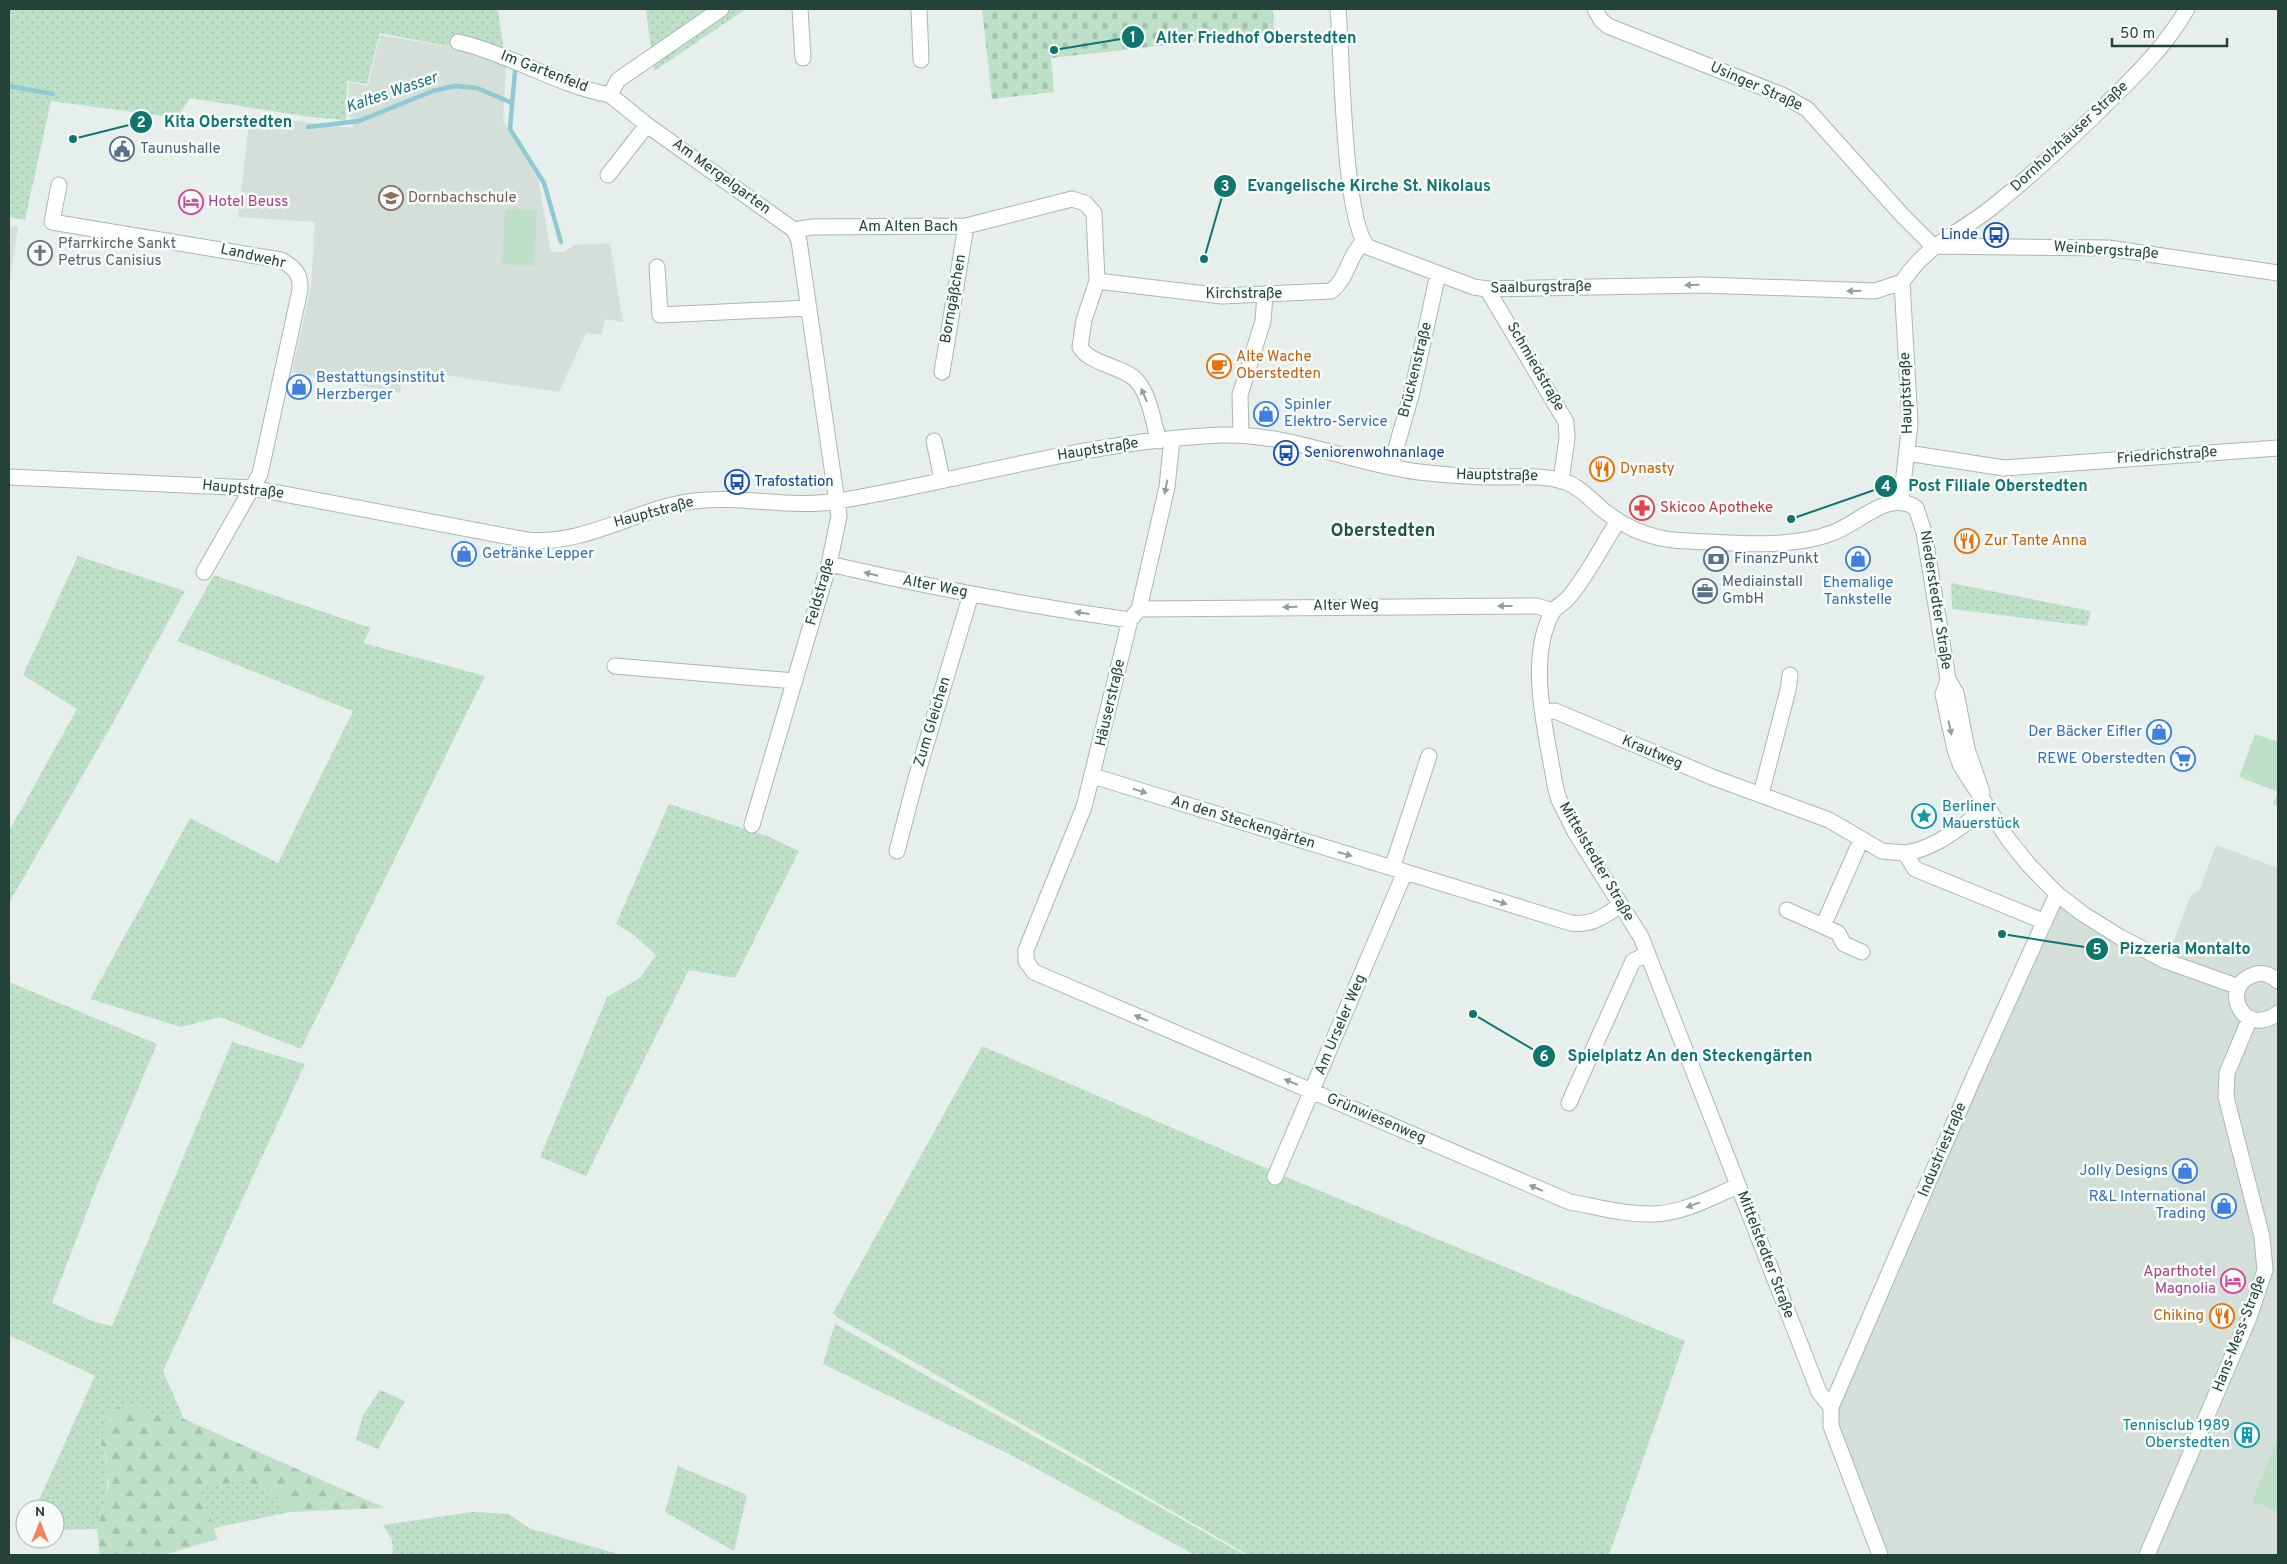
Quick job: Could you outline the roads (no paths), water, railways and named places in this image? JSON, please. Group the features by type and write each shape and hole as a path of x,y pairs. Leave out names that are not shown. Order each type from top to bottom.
{"street":[{"path":"610,95 618,80 721,9"},
{"path":"800,9 802,58"},
{"path":"919,9 921,60"},
{"path":"1338,9 1347,167 1358,229 1363,242"},
{"name":"Usinger Straße","path":"1595,9 1601,20 1608,26 1782,96 1807,109 1902,215 1933,246"},
{"name":"Dornholzhäuser Straße","path":"1933,246 1976,220 2050,159 2145,66 2166,41 2184,10"},
{"name":"Im Gartenfeld","path":"458,42 506,57 588,91 610,95"},
{"name":"Am Mergelgarten","path":"610,95 647,125 794,230"},
{"path":"608,175 647,125"},
{"name":"Landwehr","path":"58,185 52,222 282,260 293,266 298,274 300,290 260,474 252,488"},
{"name":"Am Alten Bach","path":"794,230 812,227 966,226 1072,199 1085,203 1094,213 1096,281"},
{"name":"Borngäßchen","path":"942,372 966,226"},
{"path":"794,230 799,241 837,501"},
{"name":"Saalburgstraße","path":"1363,242 1380,252 1474,288 1703,285 1875,290 1902,282"},
{"name":"Kirchstraße","path":"1096,281 1195,294 1265,295 1331,291 1342,283 1349,261 1363,242"},
{"path":"1902,282 1913,266 1933,246"},
{"name":"Weinbergstraße","path":"1933,246 2108,248 2278,274"},
{"path":"657,266 660,315 809,308"},
{"name":"Brückenstraße","path":"1391,466 1412,392 1438,274"},
{"path":"1096,281 1084,320 1080,348 1086,354 1129,374 1137,380 1165,440"},
{"name":"Hauptstraße","path":"9,477 252,488 541,541 566,538 693,501 837,501 1048,458 1165,440 1241,435 1277,438 1391,466 1448,475 1539,476 1561,481 1578,488 1618,521 1644,534 1674,541 1793,542 1832,534 1882,506 1901,501 1910,424 1902,282"},
{"name":"Schmiedstraße","path":"1488,289 1559,408 1567,429 1561,481"},
{"path":"1241,435 1240,395 1263,321 1265,295"},
{"name":"Häuserstraße","path":"1026,962 1026,950 1084,807 1093,776 1167,487 1165,440"},
{"path":"934,441 942,480"},
{"name":"Friedrichstraße","path":"1907,453 2004,468 2278,448"},
{"path":"204,572 252,488"},
{"name":"Feldstraße","path":"752,825 829,564 838,526 837,501"},
{"name":"Niederstedter Straße","path":"1901,501 1916,508 1924,532 1948,680 1943,694 1955,750 1967,778 2028,864 2058,894 2083,914 2157,957 2239,987"},
{"name":"Mittelstedter Straße","path":"1618,521 1568,598 1553,611 1547,624 1541,653 1540,689 1559,800 1575,832 1641,937 1819,1392 1831,1407 1831,1426 1880,1555"},
{"name":"Alter Weg","path":"829,564 1050,609 1134,614 1528,606 1553,611"},
{"name":"Zum Gleichen","path":"897,851 916,778 970,594"},
{"path":"615,666 795,681"},
{"path":"1761,794 1788,690 1790,675"},
{"name":"Krautweg","path":"1544,712 1555,711 1685,766 1829,820 1882,851 1905,853 1917,851 1934,844 1988,808"},
{"path":"1399,870 1429,756"},
{"name":"An den Steckengärten","path":"1093,776 1571,924 1584,925 1596,921 1621,905"},
{"path":"1823,926 1861,840"},
{"path":"1905,853 1915,869 2043,921"},
{"name":"Am Urseler Weg","path":"1275,1177 1312,1091 1399,870"},
{"name":"Industriestraße","path":"1831,1407 2043,921 2058,894"},
{"path":"1787,910 1838,933 1844,944 1862,952"},
{"path":"1569,1103 1633,961 1647,954"},
{"name":"Grünwiesenweg","path":"1026,962 1034,972 1570,1202 1621,1212 1656,1214 1694,1205 1738,1186"},
{"path":"2278,981 2272,976 2257,973 2249,976 2239,987 2237,1004 2241,1012 2259,1021 2270,1019 2278,1013"},
{"name":"Hans-Mess-Straße","path":"2148,1555 2248,1320 2264,1270 2262,1237 2226,1097 2227,1073 2250,1018"}],"waterway":[{"name":"Kaltes Wasser","path":"515,71 510,129 544,183 561,242"},
{"name":"Kaltes Wasser","path":"9,86 53,94"},
{"name":"Kaltes Wasser","path":"308,127 359,121 433,91 455,86 477,88 512,103"}],"place":[{"name":"Alter Friedhof Oberstedten","path":"1054,50"},
{"name":"Kita Oberstedten","path":"73,139"},
{"name":"Taunushalle","path":"122,149"},
{"name":"Dornbachschule","path":"391,198"},
{"name":"Hotel Beuss","path":"191,202"},
{"name":"Linde","path":"1996,235"},
{"name":"Pfarrkirche Sankt Petrus Canisius","path":"40,253"},
{"name":"Evangelische Kirche St. Nikolaus","path":"1204,259"},
{"name":"Alte Wache Oberstedten","path":"1219,366"},
{"name":"Bestattungsinstitut Herzberger","path":"299,387"},
{"name":"Spinler Elektro-Service","path":"1266,414"},
{"name":"Seniorenwohnanlage","path":"1286,453"},
{"name":"Dynasty","path":"1602,469"},
{"name":"Trafostation","path":"737,482"},
{"name":"Skicoo Apotheke","path":"1642,508"},
{"name":"Post Filiale Oberstedten","path":"1791,519"},
{"name":"Zur Tante Anna","path":"1967,541"},
{"name":"Getränke Lepper","path":"464,554"},
{"name":"FinanzPunkt","path":"1716,559"},
{"name":"Ehemalige Tankstelle","path":"1858,559"},
{"name":"Mediainstall GmbH","path":"1705,591"},
{"name":"Der Bäcker Eifler","path":"2159,732"},
{"name":"REWE Oberstedten","path":"2183,759"},
{"name":"Berliner Mauerstück","path":"1924,816"},
{"name":"Pizzeria Montalto","path":"2002,934"},
{"name":"Spielplatz An den Steckengärten","path":"1473,1014"},
{"name":"Jolly Designs","path":"2185,1171"},
{"name":"R&L International Trading","path":"2224,1206"},
{"name":"Aparthotel Magnolia","path":"2233,1281"},
{"name":"Chiking","path":"2222,1316"},
{"name":"Tennisclub 1989 Oberstedten","path":"2247,1435"}],"district":[{"name":"Oberstedten","path":"1383,531"}]}
